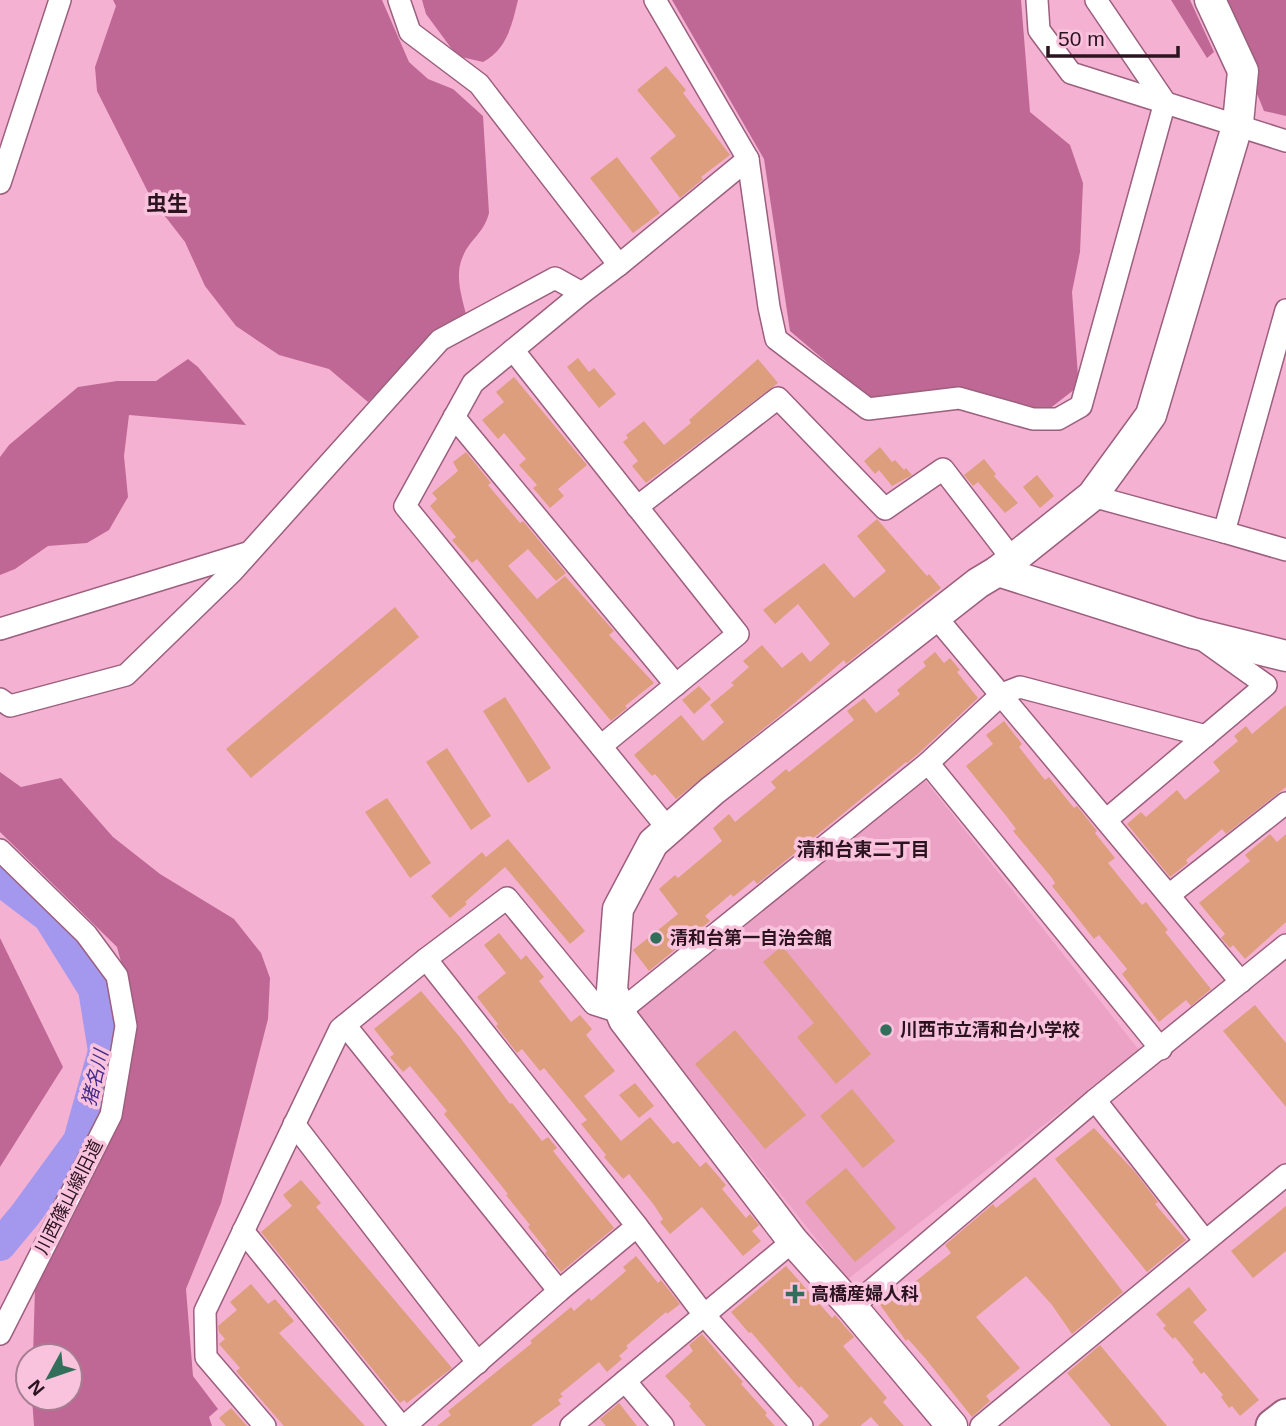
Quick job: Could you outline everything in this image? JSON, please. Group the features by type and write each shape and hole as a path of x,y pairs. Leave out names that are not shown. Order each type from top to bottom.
{"main road":[{"path":"1273,1426 1286,1416"}],"street":[{"path":"0,183 60,0"},
{"path":"399,0 411,32 479,84 619,265"},
{"path":"655,0 748,159 776,339 868,409 959,398 1033,419 1058,419 1081,406 1165,102 1096,0"},
{"path":"1037,0 1039,30 1072,73 1286,141"},
{"path":"951,1426 793,1241 643,1047 620,1012 612,990 618,909 653,843 712,791 978,583 1006,566 1092,496 1152,415 1237,125 1243,71 1210,0"},
{"path":"669,830 405,506 473,383 748,159"},
{"path":"0,699 10,706 126,675 249,552 440,340 555,278 582,293"},
{"path":"1224,532 1286,310"},
{"path":"513,350 738,634 601,746"},
{"path":"637,507 778,398 886,509 943,470 1006,566 1193,633 1286,656"},
{"path":"454,417 676,685"},
{"path":"1092,496 1286,550"},
{"path":"0,629 249,552"},
{"path":"935,616 1241,982"},
{"path":"1106,820 1266,685 1193,633"},
{"path":"620,1012 928,763 1002,694 1020,687 1206,736"},
{"path":"928,763 1161,1049"},
{"path":"1168,895 1286,803"},
{"name":"川西篠山線旧道","path":"0,850 86,934 117,976 126,1027 111,1115 0,1334"},
{"path":"265,1426 206,1357 205,1311 340,1029 507,898 594,1004 620,1012"},
{"path":"852,1307 1095,1100 1286,945"},
{"path":"426,959 705,1315 802,1426"},
{"path":"345,1025 559,1291"},
{"path":"1095,1100 1205,1241"},
{"path":"294,1124 478,1363"},
{"path":"981,1426 1286,1175"},
{"path":"243,1231 403,1426 637,1226"},
{"path":"571,1426 793,1241"},
{"path":"625,1381 663,1426"}],"shaded area":[{"path":"113,0 382,0 409,62 428,79 453,89 483,116 489,213 484,226 460,263 460,287 467,318 434,338 368,402 329,369 279,355 236,326 205,286 185,242 151,198 97,91 95,67 116,6"},
{"path":"422,0 518,0 511,27 503,43 483,62 457,56 426,14"},
{"path":"672,0 1021,0 1030,112 1070,145 1083,183 1080,252 1072,292 1078,376 1075,389 1044,413 957,387 869,398 790,331 764,159"},
{"path":"1171,0 1190,0 1214,52 1207,58"},
{"path":"1219,0 1286,0 1286,116 1264,111"},
{"path":"188,359 198,367 246,425 129,415 124,456 128,497 109,530 87,543 48,546 15,569 0,575 0,457 9,445 78,387 117,381 156,381"},
{"path":"0,772 21,787 61,778 113,837 160,874 234,919 261,953 270,978 268,1019 221,1203 186,1289 193,1376 218,1409 209,1417 212,1426 34,1426 33,1412 84,1412 84,1342 33,1342 35,1288 119,1112 135,1014 117,947 0,832"},
{"name":"川西市立清和台小学校","path":"921,775 1139,1050 848,1279 634,1009"},
{"path":"0,938 63,1067 0,1167"}],"building":[{"path":"666,66 686,90 683,93 730,155 701,177 703,179 680,198 650,158 676,136 637,90"},
{"path":"617,157 660,213 633,233 590,178"},
{"path":"578,358 589,372 594,368 616,394 599,408 567,367"},
{"path":"758,359 778,383 646,483 632,466 638,461 623,442 628,438 626,435 644,421 664,445"},
{"path":"514,377 587,465 558,489 564,496 550,508 533,488 537,485 519,465 526,459 504,433 498,439 482,420 504,402 496,392"},
{"path":"880,447 892,462 895,460 912,475 892,486 879,470 875,474 864,461"},
{"path":"466,452 491,483 488,485 520,523 523,521 566,573 556,581 528,549 508,566 537,599 565,576 614,631 609,635 654,683 611,721 477,559 472,563 452,540 456,537 430,506 437,499 432,493 458,471 453,462"},
{"path":"984,459 996,474 994,476 1018,503 1005,513 978,482 973,486 964,475"},
{"path":"1037,475 1054,496 1040,508 1023,487"},
{"path":"877,519 927,576 929,574 941,588 846,664 844,660 676,799 634,755 681,715 703,741 724,722 710,705 734,685 731,683 749,667 743,661 762,645 782,668 802,652 810,662 830,644 798,604 775,624 763,610 824,563 854,598 886,571 857,536"},
{"path":"395,607 419,637 251,778 226,749"},
{"path":"935,652 944,663 950,658 960,670 957,672 978,698 919,753 757,884 754,880 733,897 731,894 705,916 710,921 649,971 633,950 678,914 659,889 675,875 678,878 722,841 713,828 729,814 735,822 776,788 771,782 786,769 789,772 854,720 847,711 864,698 876,713 900,694 897,690 926,666 923,662"},
{"path":"699,686 711,699 694,714 682,700"},
{"path":"505,697 551,768 528,783 483,711"},
{"path":"1286,705 1286,787 1226,834 1222,829 1170,877 1127,824 1141,812 1146,817 1177,790 1185,800 1220,771 1213,762 1238,741 1234,736 1246,726 1252,734"},
{"path":"1004,721 1022,744 1019,747 1045,780 1049,777 1097,831 1095,833 1115,858 1108,863 1142,905 1146,902 1168,930 1165,932 1211,989 1191,1006 1186,1000 1159,1022 1122,974 1127,969 1099,935 1094,939 1052,886 1055,883 1052,878 1013,831 1016,829 966,766 993,744 986,735"},
{"path":"447,748 491,816 471,830 426,762"},
{"path":"387,798 431,863 410,878 365,812"},
{"path":"1270,834 1277,842 1286,834 1286,922 1245,959 1233,945 1230,948 1221,938 1225,934 1199,903 1250,861 1245,855"},
{"path":"508,839 585,931 570,944 505,867 450,918 431,896 482,852 486,857"},
{"path":"499,933 521,960 526,955 544,977 539,981 571,1022 580,1015 592,1029 586,1035 615,1071 584,1096 621,1141 650,1117 673,1144 678,1141 700,1167 706,1162 726,1185 722,1189 746,1218 750,1214 759,1225 752,1231 761,1241 743,1256 702,1207 670,1234 660,1222 663,1219 654,1205 629,1174 623,1179 604,1157 606,1155 581,1124 587,1120 544,1068 540,1071 522,1049 517,1053 496,1026 498,1024 477,997 506,973 484,945"},
{"path":"782,946 871,1054 836,1084 797,1037 814,1023 763,962"},
{"path":"421,991 542,1141 548,1137 557,1148 553,1151 614,1228 561,1272 545,1253 547,1251 506,1195 508,1194 444,1114 447,1111 410,1066 403,1072 390,1057 394,1054 374,1029"},
{"path":"1255,1005 1286,1043 1286,1107 1223,1031"},
{"path":"735,1030 806,1115 765,1149 695,1064"},
{"path":"635,1083 654,1106 639,1118 619,1095"},
{"path":"852,1089 895,1141 863,1168 820,1116"},
{"path":"1094,1128 1135,1172 1158,1202 1155,1204 1186,1240 1147,1272 1055,1159"},
{"path":"846,1168 896,1228 855,1262 805,1202"},
{"path":"1035,1177 1123,1292 1072,1334 1052,1305 1026,1276 976,1317 1020,1368 986,1396 990,1401 972,1417 925,1358 908,1339 906,1341 878,1302 896,1287 901,1293 951,1253 945,1245 993,1204 996,1208"},
{"path":"301,1180 321,1203 316,1207 452,1368 407,1403 404,1400 400,1403 261,1232 292,1206 283,1195"},
{"path":"1286,1206 1286,1251 1253,1278 1231,1251"},
{"path":"636,1256 658,1283 661,1280 680,1304 667,1314 666,1312 626,1346 628,1348 619,1356 622,1359 607,1372 599,1362 560,1394 563,1396 558,1400 561,1404 531,1426 437,1426 451,1415 448,1411 532,1343 530,1341 571,1307 574,1311 589,1298 591,1301 626,1271 623,1267"},
{"path":"786,1266 832,1318 835,1315 854,1337 843,1346 887,1398 883,1402 904,1426 879,1426 871,1417 860,1426 818,1426 829,1416 801,1386 799,1388 731,1312"},
{"path":"251,1284 268,1304 275,1299 294,1321 279,1333 365,1426 284,1426 236,1371 240,1368 219,1344 225,1339 218,1326 237,1310 230,1302"},
{"path":"1189,1287 1207,1310 1193,1322 1259,1400 1240,1416 1232,1406 1229,1408 1221,1397 1223,1395 1204,1372 1201,1374 1192,1362 1194,1360 1175,1337 1173,1339 1163,1328 1166,1326 1156,1314"},
{"path":"702,1334 743,1382 741,1384 775,1426 706,1426 689,1406 691,1404 665,1376 693,1351 689,1345"},
{"path":"1100,1345 1167,1426 1111,1426 1067,1373"},
{"path":"619,1403 637,1426 606,1426 600,1419"},
{"path":"231,1408 247,1426 226,1426 219,1418"}],"waterway":[{"name":"猪名川","path":"0,880 49,917 94,989 104,1051 79,1141 0,1245"}],"place":[{"name":"清和台第一自治会館","path":"656,938"},
{"name":"川西市立清和台小学校","path":"886,1030"},
{"name":"高橋産婦人科","path":"795,1294"}],"district":[{"name":"虫生","path":"167,203"},
{"name":"清和台東二丁目","path":"863,849"}]}
